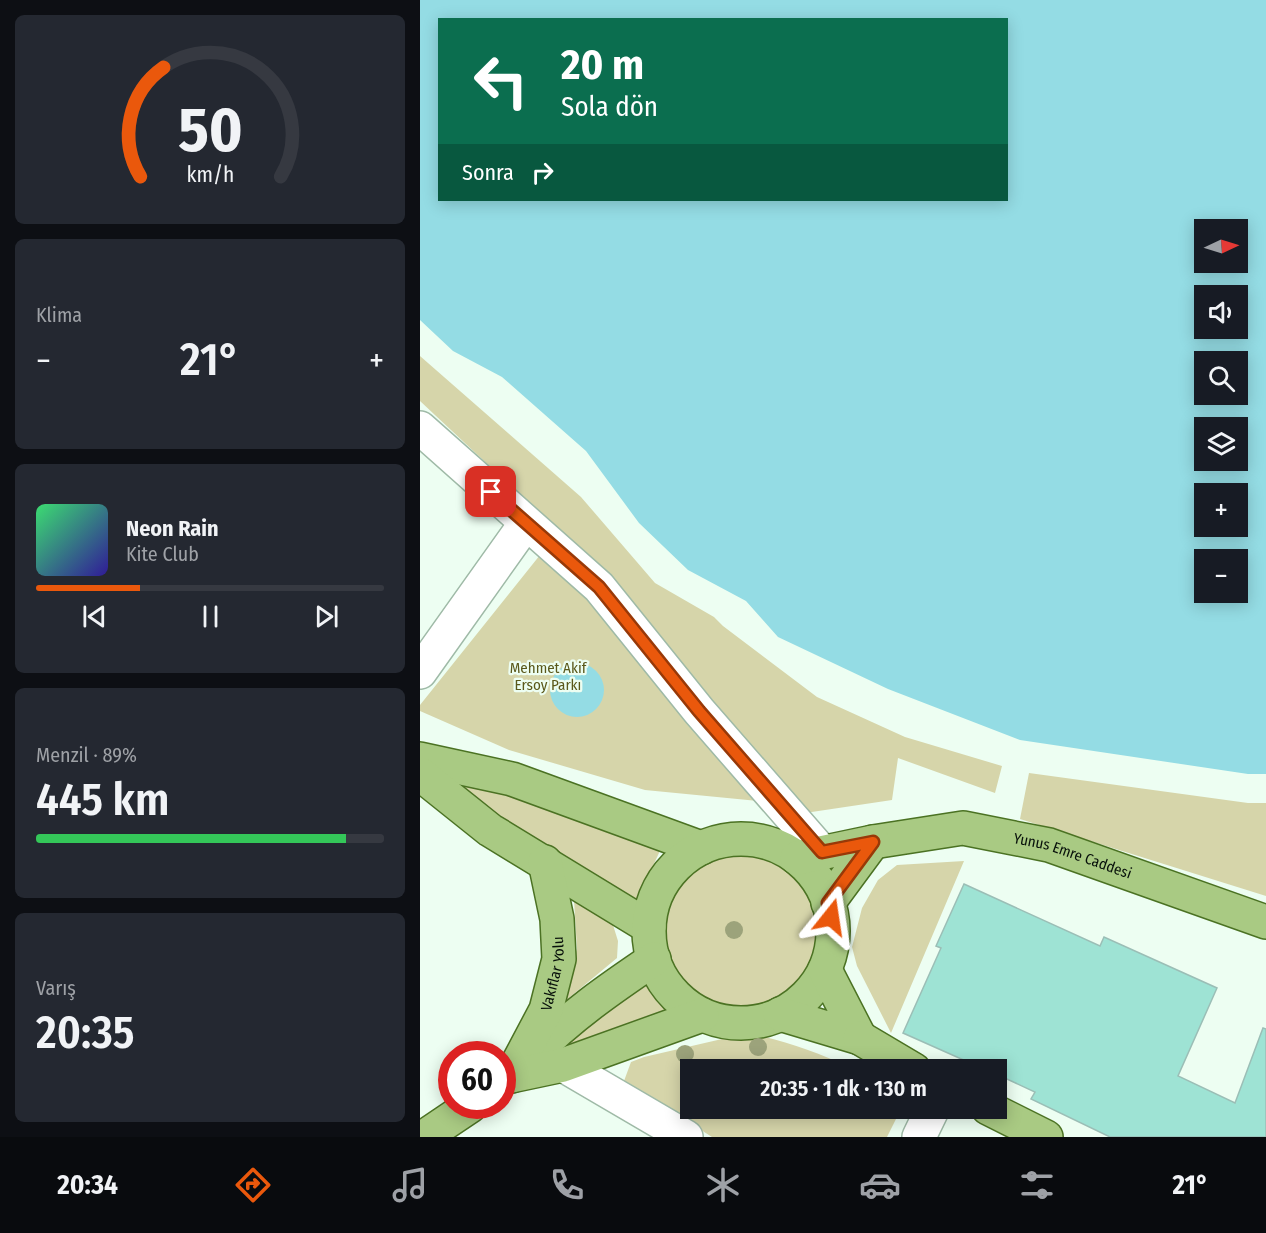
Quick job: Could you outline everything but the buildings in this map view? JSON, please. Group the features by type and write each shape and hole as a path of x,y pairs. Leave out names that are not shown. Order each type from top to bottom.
{"main road":[{"path":"420,759 512,779 701,848"},
{"path":"420,774 490,830 649,927"},
{"name":"Yunus Emre Caddesi","path":"810,855 873,842 963,828 1049,845 1266,922"},
{"path":"750,839 810,855 828,903 833,931 831,951 825,970 818,982 801,1001 780,1014 754,1022 728,1022 702,1015 681,1001 664,982 654,958 649,927 654,903 664,880 680,861 701,848 725,840 750,839"},
{"path":"828,903 873,842"},
{"name":"Vakıflar Yolu","path":"516,1063 546,1010 559,959 557,919 545,862"},
{"name":"Vakıflar Yolu","path":"516,1070 549,1037 590,1003 654,958"},
{"path":"825,970 860,1038"},
{"path":"780,1014 860,1038 895,1059"},
{"path":"516,1077 563,1065 702,1015"},
{"path":"1007,1118 1046,1137"},
{"path":"424,1137 451,1119"}],"lane":[{"path":"420,428 599,587 699,711 810,855"},
{"path":"420,672 526,523"},
{"path":"563,1065 686,1137"},
{"path":"919,1137 928,1119"}],"green space":[{"path":"420,356 581,497 655,583 714,617 817,697 905,737 1002,766 995,793 898,758 892,800 805,813 686,669 558,530 420,401"},
{"name":"Mehmet Akif Ersoy Parkı","path":"544,550 649,665 758,801 645,790 509,750 420,711 420,705"},
{"path":"422,765 665,840 633,909"},
{"path":"1029,773 1248,803 1266,803 1266,896 1020,819"},
{"path":"740,852 755,853 770,858 795,875 812,900 817,915 817,945 812,960 795,985 770,1002 755,1007 740,1008 725,1007 710,1002 685,985 668,960 663,945 662,930 663,915 668,900 685,875 710,858 725,853"},
{"path":"964,861 891,1033 857,966 852,947 862,908 878,880 897,865"},
{"path":"574,900 613,925 618,941 617,958 558,1007 577,949"},
{"path":"643,972 670,1014 535,1062"},
{"path":"748,1033 830,1059 680,1059 680,1117 624,1081 631,1062"},
{"path":"684,1119 896,1119 887,1137 712,1137"}],"water":[{"path":"420,0 1266,0 1266,774 1248,774 1020,740 888,689 778,637 746,601 688,570 639,523 586,451 502,377 453,351 420,320"},
{"path":"577,663 587,665 596,671 602,680 604,690 602,700 596,709 587,715 577,717 567,715 558,709 552,700 550,690 552,680 558,671 567,665"}],"route":[{"path":"491,492 599,587 699,711 822,852 873,842 828,903 831,917"}]}
